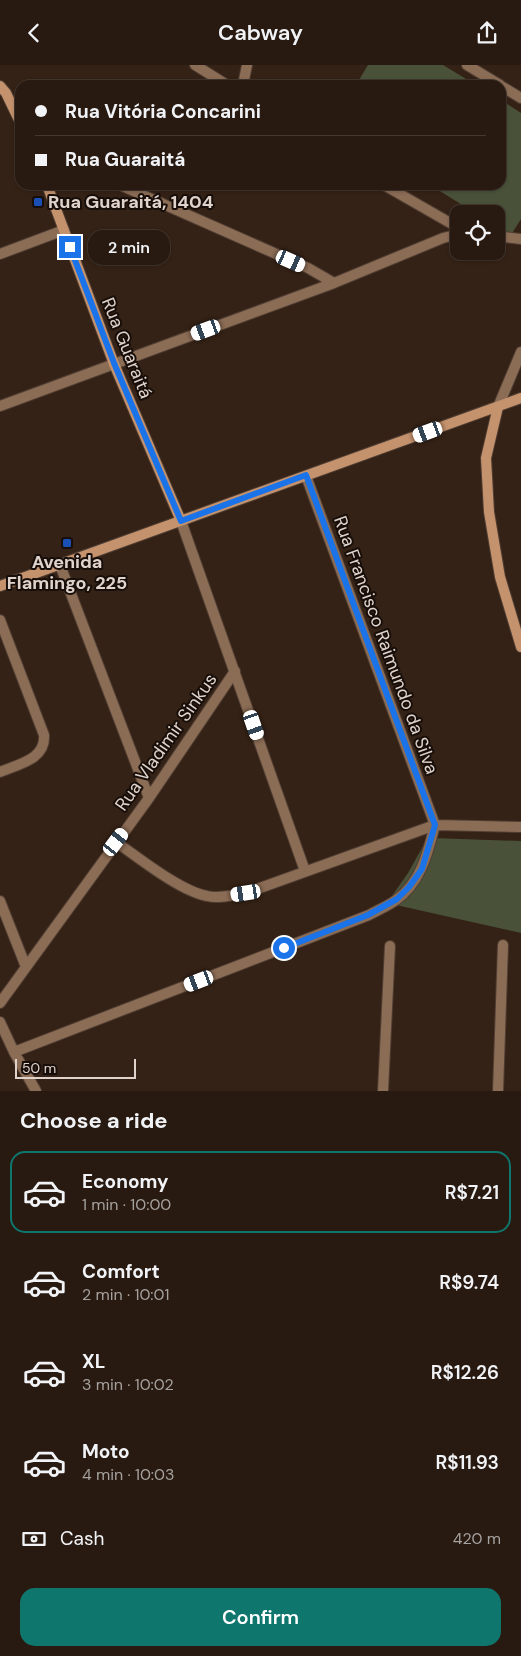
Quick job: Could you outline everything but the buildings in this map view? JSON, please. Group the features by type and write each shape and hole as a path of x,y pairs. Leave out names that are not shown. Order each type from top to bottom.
{"street":[{"path":"195,65 219,80"},
{"path":"245,80 247,65"},
{"path":"467,65 492,80"},
{"path":"506,89 521,98"},
{"path":"2,91 15,113"},
{"name":"Rua Guaraitá","path":"49,190 114,363 181,521"},
{"path":"131,190 308,268 334,283"},
{"path":"393,190 450,223"},
{"path":"0,254 64,230"},
{"path":"0,407 114,363 334,283 450,236"},
{"path":"505,237 521,239"},
{"path":"521,351 498,407 486,457 489,512 500,577 521,647"},
{"path":"0,586 521,398"},
{"name":"Rua Francisco Raimundo da Silva","path":"306,475 435,825"},
{"path":"181,521 305,871"},
{"path":"60,565 148,798"},
{"path":"0,620 44,735 45,744 40,753 0,772"},
{"name":"Rua Vladimir Sinkus","path":"0,1003 148,798 235,671"},
{"path":"14,1052 368,915 397,899 409,887 422,869 435,825"},
{"path":"116,842 179,885 196,894 219,897 246,893 435,825 521,827"},
{"path":"0,901 26,967"},
{"path":"498,1091 503,945"},
{"path":"383,1091 390,946"},
{"path":"0,1022 36,1091"}],"green space":[{"path":"368,65 443,65 468,80 359,80"},
{"path":"506,103 521,113 521,219 511,235 505,231 505,205 462,205 438,190 506,190"},
{"path":"427,839 521,841 521,933 387,903 408,873"}],"place":[{"name":"Rua Guaraitá, 1404","path":"38,202"},
{"name":"Avenida Flamingo, 225","path":"67,543"}],"route":[{"path":"70,247 114,363 181,521 306,475 435,825 422,869 409,887 397,899 368,915 284,948"}]}
